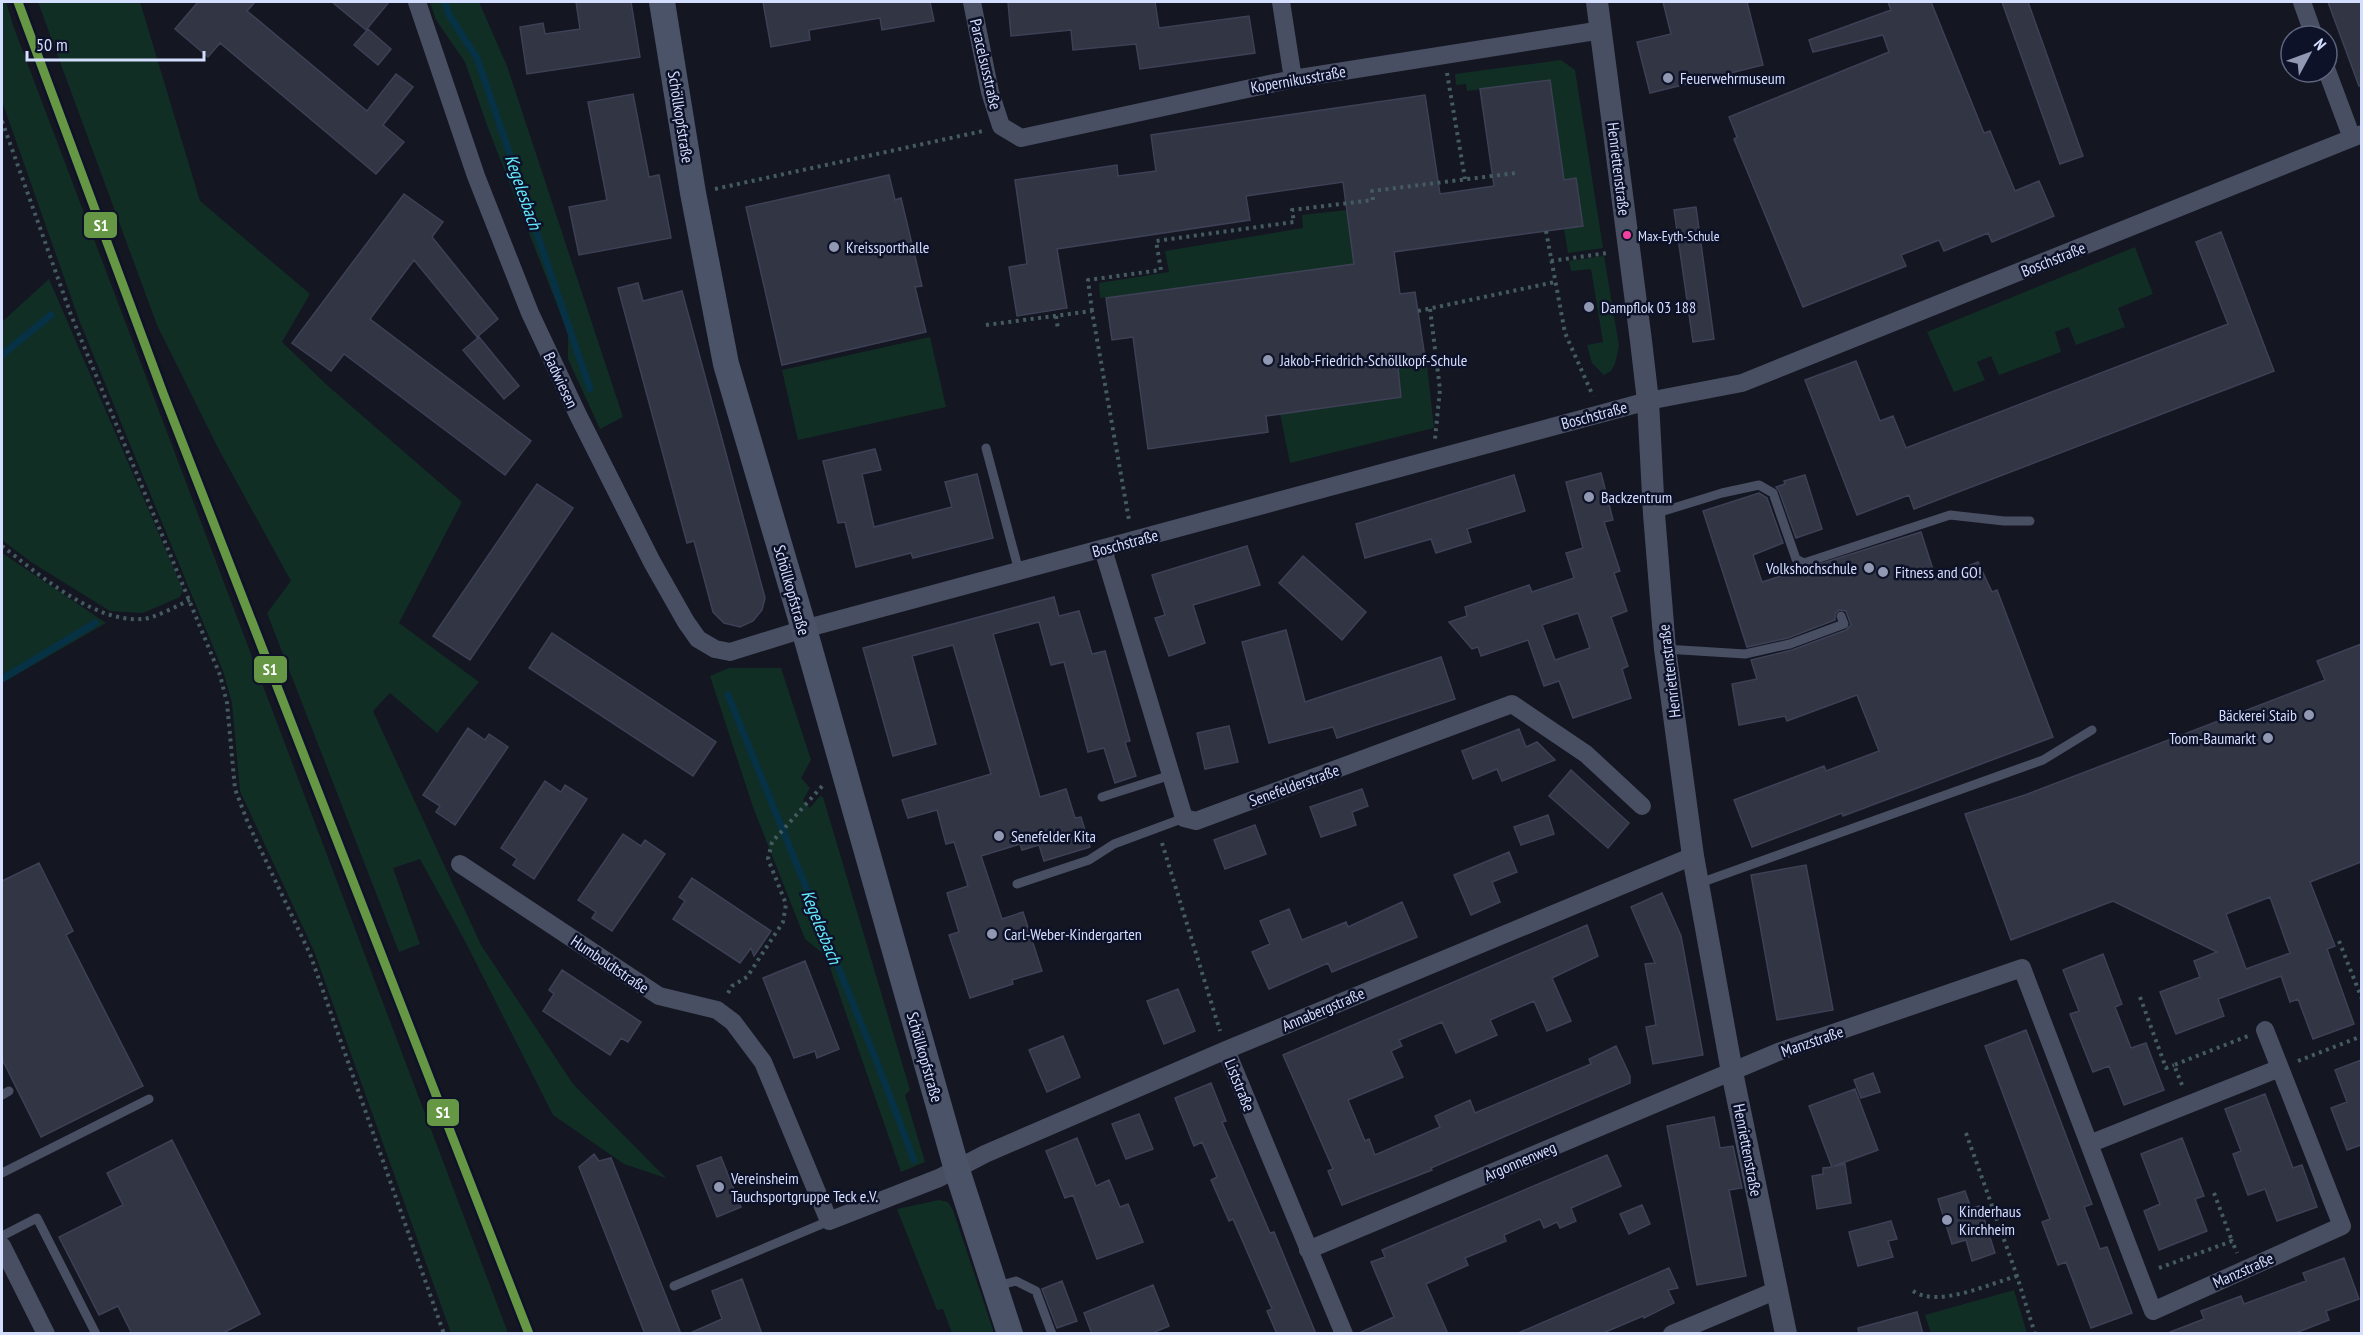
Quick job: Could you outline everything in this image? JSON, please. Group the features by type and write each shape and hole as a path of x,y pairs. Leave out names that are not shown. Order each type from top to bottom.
{"main road":[{"name":"Schöllkopfstraße","path":"662,2 693,193 726,364 804,629 957,1170 1010,1334"}],"street":[{"name":"Badwiesen","path":"417,2 476,176 530,313 646,551 686,622 698,639 715,649 730,652 804,629"},
{"name":"Paracelsusstraße","path":"972,2 990,92 1001,126"},
{"path":"1281,2 1293,79"},
{"name":"Henriettenstraße","path":"1597,2 1648,400 1665,649 1693,856 1732,1072 1786,1334"},
{"path":"2302,2 2310,24"},
{"name":"Kopernikusstraße","path":"1001,126 1021,138 1293,79 1602,30"},
{"path":"2333,84 2357,136"},
{"name":"Boschstraße","path":"804,629 1648,400 1742,383 2357,136"},
{"path":"1103,549 1184,818"},
{"name":"Senefelderstraße","path":"1184,818 1196,821 1512,704 1586,754 1642,806"},
{"name":"Annabergstraße","path":"957,1170 985,1154 1226,1050 1693,856"},
{"name":"Humboldtstraße","path":"460,864 659,996 717,1010 733,1022 763,1062 829,1221"},
{"name":"Manzstraße","path":"1732,1072 1778,1052 2022,968 2153,1311 2342,1226 2265,1030"},
{"name":"Liststraße","path":"1226,1050 1344,1334"},
{"path":"2089,1144 2280,1068"},
{"name":"Argonnenweg","path":"1308,1250 1732,1072"},
{"path":"829,1221 957,1170"},
{"path":"2,1246 46,1334"},
{"path":"1672,1334 1776,1290"}],"lane":[{"path":"986,448 1019,571"},
{"path":"1654,514 1722,493 1759,485 1773,493 1796,559 1804,563 1826,559 1950,515 2004,521 2030,521"},
{"path":"1665,649 1745,654 1790,644 1844,624 1841,616"},
{"path":"1697,884 2043,760 2092,730"},
{"path":"1102,797 1171,775"},
{"path":"1017,884 1089,860 1113,844 1184,818"},
{"path":"2,1173 149,1098"},
{"path":"2,1236 37,1218 96,1334"},
{"path":"674,1286 829,1221"},
{"path":"995,1287 1016,1281 1036,1291 1052,1334"}],"path":[{"path":"1444,55 1465,179"},
{"path":"2,121 71,315 190,600 222,684 227,703 235,789 248,823 310,954 444,1334"},
{"path":"693,193 1001,126"},
{"path":"1133,541 1088,280 1161,270 1156,241 1294,222 1292,210 1373,200 1372,191 1516,173"},
{"path":"1546,231 1565,333 1600,414"},
{"path":"1551,261 1629,250"},
{"path":"1418,311 1555,282"},
{"path":"1430,309 1440,389 1433,459"},
{"path":"986,326 1092,311"},
{"path":"1056,316 1058,329"},
{"path":"2,546 58,588 109,616 144,619 190,600"},
{"path":"717,1010 732,986 747,977 783,922 786,904 768,859 772,842 822,784 845,778"},
{"name":"Liststraße","path":"1157,828 1226,1050"},
{"path":"2339,941 2361,999"},
{"path":"2140,997 2166,1068 2265,1030"},
{"path":"2280,1068 2361,1036"},
{"path":"2174,1065 2190,1105"},
{"path":"1966,1133 2017,1276 2035,1334"},
{"path":"2214,1193 2245,1270"},
{"path":"2139,1275 2232,1240"},
{"path":"1913,1291 1921,1296 1941,1298 2017,1276"}],"green space":[{"path":"2,2 6,2 508,1333 451,1333 314,951 240,791 232,703 223,671 79,320 2,101"},
{"path":"38,2 140,2 200,201 310,294 282,342 328,386 462,502 399,623 479,682 437,733 390,693 373,711 481,945 573,1084 666,1178 624,1164 553,1115 465,941 420,859 393,868 420,944 399,952 267,613 291,581 218,448 157,325"},
{"path":"430,2 479,2 507,66 623,417 600,429 568,359 568,333 488,128 465,62 436,20"},
{"path":"1561,60 1575,70 1603,248 1568,253 1564,229 1583,226 1576,178 1557,181 1561,155 1550,80 1467,91 1466,84 1456,85 1455,74"},
{"path":"1347,210 1355,264 1100,298 1099,283 1169,272 1165,251 1303,228 1302,215"},
{"path":"2135,247 2153,294 2118,308 2125,327 2076,345 2069,327 2055,332 2061,352 1999,375 1991,356 1977,362 1985,380 1954,392 1927,332"},
{"path":"1604,256 1619,346 1615,364 1611,371 1604,375 1592,363 1587,345 1603,342 1591,269 1571,271 1569,261"},
{"path":"49,279 183,590 180,597 143,613 110,611 31,562 2,540 2,322"},
{"path":"930,337 946,407 798,440 782,370"},
{"path":"1427,365 1434,428 1290,463 1280,414 1402,397 1398,368"},
{"path":"2,553 106,623 2,683"},
{"path":"729,668 781,668 811,760 801,778 810,788 803,800 810,808 820,796 823,797 910,1090 905,1095 925,1162 901,1172 826,956 805,939 753,807 710,676"},
{"path":"939,1200 948,1202 953,1210 994,1333 952,1333 943,1309 937,1310 897,1209"},
{"path":"2014,1290 2027,1333 1931,1333 1925,1315"}],"building":[{"path":"198,2 255,2 247,11 367,111 396,74 413,87 383,125 404,142 376,174 220,43 208,57 175,29"},
{"path":"332,2 389,2 366,30"},
{"path":"576,2 631,2 640,57 527,74 520,27 543,23 545,34 580,29"},
{"path":"763,2 930,2 934,21 882,30 880,18 809,30 810,40 771,47"},
{"path":"1008,2 1155,2 1159,28 1249,16 1255,53 1140,69 1136,44 1073,50 1071,30 1011,36"},
{"path":"1663,2 1747,2 1763,65 1650,93 1637,42 1671,34"},
{"path":"1888,2 1931,2 1984,133 1990,131 2015,191 2039,181 2054,216 1992,242 1988,233 1944,251 1939,240 1901,255 1906,266 1803,307 1734,139 1737,137 1729,117 1889,52 1883,35 1813,52 1809,40 1891,10"},
{"path":"2002,2 2028,2 2083,156 2060,164"},
{"path":"2328,2 2361,2 2361,86 2359,86 2339,32 2339,24 2336,24"},
{"path":"368,29 391,49 378,65 354,45"},
{"path":"1550,80 1564,180 1576,178 1583,226 1394,252 1400,294 1415,292 1426,364 1398,368 1401,397 1266,416 1268,432 1148,449 1133,337 1112,340 1106,298 1354,264 1343,182 1246,196 1250,220 1057,249 1067,308 1017,316 1009,267 1027,264 1015,180 1117,165 1118,176 1156,171 1151,135 1425,95 1440,194 1494,186 1480,89"},
{"path":"633,94 649,177 659,175 671,238 579,255 569,207 607,200 588,102"},
{"name":"Kreissporthalle","path":"889,175 895,200 901,198 922,286 915,287 926,332 782,365 746,207"},
{"path":"404,194 443,222 432,237 498,319 477,337 414,260 370,319 531,441 505,475 344,354 331,371 292,343"},
{"path":"1696,207 1714,339 1693,342 1674,210"},
{"path":"2221,232 2274,371 1914,509 1909,495 1857,515 1805,380 1856,361 1880,421 1893,416 1906,448 2228,324 2196,242"},
{"path":"638,283 643,301 682,291 765,598 762,610 753,621 740,627 724,623 713,612 694,541 687,543 618,288"},
{"path":"479,337 519,386 504,399 463,350"},
{"path":"875,449 881,470 862,474 874,527 952,507 945,482 977,474 993,538 913,558 911,553 856,567 845,522 838,523 823,461"},
{"path":"1601,473 1613,520 1604,522 1620,571 1614,573 1627,611 1611,617 1628,666 1622,669 1631,698 1573,718 1559,681 1544,686 1528,640 1481,656 1478,647 1472,649 1449,622 1467,616 1465,607 1529,585 1532,592 1574,578 1566,553 1583,548 1566,482","holes":["1578,613 1590,648 1555,660 1542,625"]},
{"path":"1514,475 1525,511 1467,529 1471,542 1436,553 1431,539 1365,558 1356,524"},
{"path":"1805,475 1822,529 1796,538 1776,487 1785,484 1784,481"},
{"path":"537,484 573,508 470,660 433,636"},
{"path":"1759,493 1767,498 1783,543 1753,555 1762,582 1921,532 1936,579 1978,562 1992,592 1997,590 2053,737 1843,816 1842,813 1752,847 1734,800 1824,766 1826,771 1879,751 1857,695 1787,721 1785,716 1739,725 1732,684 1757,679 1751,660 1792,650 1846,630 1851,625 1846,611 1839,610 1835,614 1835,620 1788,638 1747,647 1703,511"},
{"path":"1247,546 1260,585 1193,605 1205,643 1169,656 1155,618 1165,615 1152,575"},
{"path":"1303,556 1366,612 1342,640 1279,583"},
{"path":"1054,597 1059,616 1079,611 1092,654 1105,651 1130,741 1125,742 1136,776 1115,783 1104,748 1088,752 1064,662 1051,665 1039,622 993,634 1040,797 1066,789 1075,818 1081,817 1090,847 1044,861 1039,845 1022,850 1020,844 981,856 1002,919 1023,912 1042,971 1012,980 1013,984 970,998 949,935 959,932 947,893 968,886 954,842 946,844 937,810 908,818 902,800 991,774 953,645 912,656 936,744 893,756 863,648"},
{"path":"1286,630 1305,702 1441,657 1455,699 1337,738 1333,727 1269,743 1242,642"},
{"path":"552,633 716,742 693,776 529,668"},
{"name":"Toom-Baumarkt","path":"2361,644 2361,862 2310,882 2335,946 2327,949 2354,1024 2313,1039 2298,999 2290,1002 2281,976 2218,999 2224,1016 2176,1034 2160,992 2200,977 2194,961 2217,952 2113,901 2011,940 1965,814 2025,795 2325,680 2317,661","holes":["2270,897 2290,953 2246,969 2226,914"]},
{"path":"1229,726 1238,762 1205,769 1197,733"},
{"path":"468,728 485,740 489,734 508,747 455,825 436,812 440,806 423,795"},
{"path":"1519,729 1526,747 1537,742 1555,760 1502,781 1497,769 1473,779 1462,751"},
{"path":"1571,770 1629,823 1608,848 1549,796"},
{"path":"545,781 561,792 565,785 587,799 534,879 513,865 517,859 501,848"},
{"path":"1362,789 1368,806 1352,812 1356,825 1321,837 1310,807"},
{"path":"1548,815 1554,834 1521,845 1514,827"},
{"path":"1255,825 1266,854 1225,869 1214,840"},
{"path":"623,834 641,846 645,840 665,854 612,931 592,918 596,912 578,900"},
{"path":"1509,852 1517,872 1492,882 1500,902 1471,915 1454,875"},
{"path":"39,863 73,931 66,935 143,1086 41,1137 2,1059 2,881"},
{"path":"1806,865 1833,1010 1777,1020 1751,875"},
{"path":"692,878 771,931 754,956 751,948 740,963 673,919 685,901 679,897"},
{"path":"1662,893 1681,936 1703,1055 1653,1064 1646,1027 1656,1025 1645,964 1655,963 1631,907"},
{"path":"1402,902 1417,937 1332,972 1328,963 1269,989 1252,952 1270,944 1260,921 1289,909 1302,940 1346,922 1348,927"},
{"path":"1587,925 1598,956 1552,978 1571,1021 1547,1031 1534,1001 1490,1020 1497,1035 1456,1053 1442,1022 1399,1040 1402,1046 1391,1051 1403,1077 1348,1100 1365,1141 1369,1139 1375,1155 1440,1127 1435,1116 1470,1100 1475,1113 1591,1064 1589,1059 1616,1046 1630,1076 1630,1083 1431,1168 1432,1170 1342,1205 1328,1171 1333,1169 1283,1055"},
{"path":"2103,954 2122,1004 2115,1007 2131,1048 2146,1043 2164,1090 2124,1105 2109,1066 2093,1072 2070,1014 2079,1011 2063,970"},
{"path":"805,961 839,1049 817,1058 815,1051 794,1058 763,978"},
{"path":"562,970 641,1022 628,1042 621,1038 610,1055 543,1011 554,994 549,990"},
{"path":"1178,989 1195,1031 1164,1044 1147,1001"},
{"path":"2026,1030 2092,1204 2084,1207 2100,1249 2107,1247 2132,1313 2091,1328 2066,1262 2058,1265 2042,1222 2050,1219 1985,1046"},
{"path":"1063,1036 1080,1077 1047,1092 1029,1050"},
{"path":"2361,1060 2361,1145 2347,1150 2331,1108 2347,1102 2335,1070"},
{"path":"1873,1073 1880,1092 1861,1098 1854,1080"},
{"path":"1211,1083 1226,1121 1222,1122 1270,1233 1274,1232 1316,1334 1277,1334 1267,1311 1272,1309 1233,1219 1229,1221 1211,1180 1217,1177 1202,1142 1194,1146 1175,1098"},
{"path":"1855,1089 1878,1150 1834,1166 1845,1164 1851,1203 1817,1209 1812,1176 1823,1174 1823,1168 1832,1167 1809,1106"},
{"path":"2265,1094 2293,1168 2302,1165 2317,1207 2277,1221 2265,1189 2248,1195 2233,1154 2241,1151 2225,1109"},
{"path":"1139,1114 1153,1149 1126,1159 1112,1124"},
{"path":"1714,1117 1720,1148 1733,1146 1742,1188 1729,1190 1746,1276 1697,1285 1667,1126"},
{"path":"1077,1138 1096,1186 1109,1180 1120,1207 1128,1204 1143,1242 1097,1259 1073,1195 1065,1198 1046,1151"},
{"path":"2182,1138 2204,1196 2195,1199 2207,1231 2159,1250 2144,1211 2160,1204 2141,1154"},
{"path":"172,1140 260,1314 221,1334 132,1334 118,1306 99,1315 59,1237 123,1205 107,1173"},
{"path":"594,1154 599,1161 611,1158 681,1334 645,1334 579,1167"},
{"path":"1607,1155 1621,1186 1571,1208 1576,1221 1560,1228 1557,1222 1544,1228 1540,1219 1504,1235 1506,1241 1465,1258 1468,1265 1426,1284 1448,1334 1357,1334 1394,1317 1371,1262 1385,1257 1382,1250"},
{"name":"Vereinsheim Tauchsportgruppe Teck e.V.","path":"721,1157 741,1207 717,1217 697,1166"},
{"path":"1965,1191 1971,1208 1980,1206 1995,1253 1972,1261 1966,1240 1952,1244 1938,1199"},
{"path":"1642,1205 1650,1224 1629,1234 1620,1214"},
{"path":"1891,1221 1897,1239 1888,1241 1893,1257 1858,1266 1849,1232"},
{"path":"2344,1258 2359,1299 2326,1311 2329,1320 2293,1334 2170,1334 2170,1332 2204,1319 2201,1311 2241,1296 2244,1304 2306,1281 2303,1273"},
{"path":"1669,1268 1678,1288 1668,1290 1674,1303 1644,1318 1643,1316 1601,1334 1516,1334"},
{"path":"742,1279 762,1334 688,1334 722,1319 712,1291"},
{"path":"1062,1281 1077,1321 1057,1328 1042,1289"},
{"path":"1153,1285 1169,1326 1150,1334 1092,1334 1084,1313"},
{"path":"1917,1312 1923,1334 1859,1334 1858,1328"}],"waterway":[{"name":"Kegelesbach","path":"445,2 449,15 477,58 590,389"},
{"path":"2,355 51,315"},
{"path":"2,679 95,623"},
{"name":"Kegelesbach","path":"728,695 878,1065 914,1160"}],"transit line":[{"name":"S1","path":"18,2 163,393 529,1334"}],"place":[{"name":"Feuerwehrmuseum","path":"1668,78"},
{"name":"Max-Eyth-Schule","path":"1627,235"},
{"name":"Kreissporthalle","path":"834,247"},
{"name":"Dampflok 03 188","path":"1589,307"},
{"name":"Jakob-Friedrich-Schöllkopf-Schule","path":"1268,360"},
{"name":"Backzentrum","path":"1589,497"},
{"name":"Volkshochschule","path":"1869,568"},
{"name":"Fitness and GO!","path":"1883,572"},
{"name":"Bäckerei Staib","path":"2309,715"},
{"name":"Toom-Baumarkt","path":"2268,738"},
{"name":"Senefelder Kita","path":"999,836"},
{"name":"Carl-Weber-Kindergarten","path":"992,934"},
{"name":"Vereinsheim Tauchsportgruppe Teck e.V.","path":"719,1187"},
{"name":"Kinderhaus Kirchheim","path":"1947,1220"}]}
